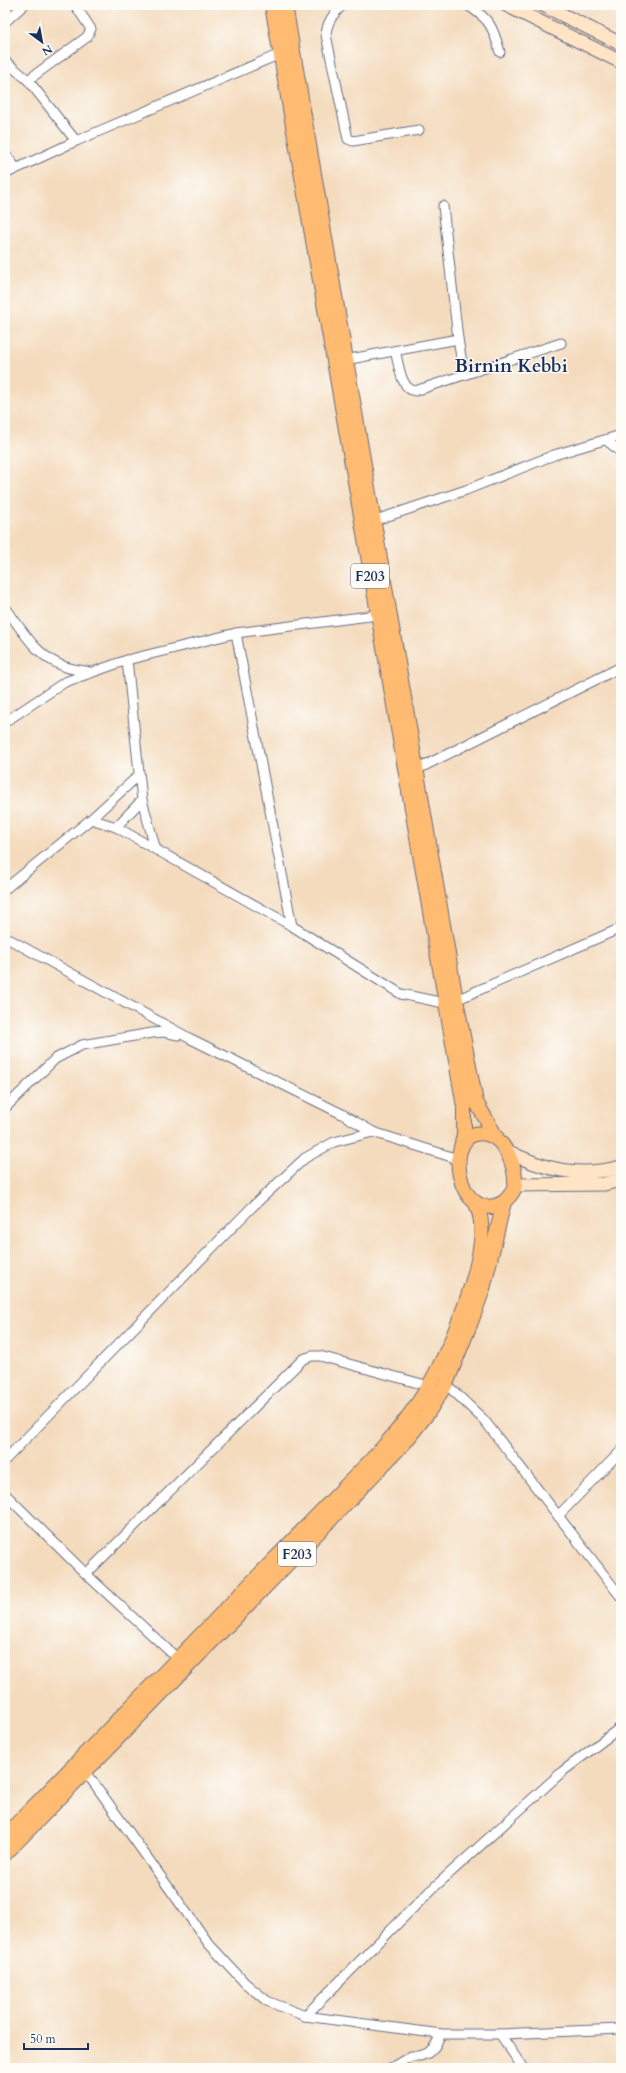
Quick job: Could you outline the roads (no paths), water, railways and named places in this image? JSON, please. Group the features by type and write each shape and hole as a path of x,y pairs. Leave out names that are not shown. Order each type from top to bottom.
{"main road":[{"name":"F203","path":"272,5 377,614 450,1002 476,1102 502,1145"},
{"name":"F203","path":"285,5 416,770 464,1107 464,1134 460,1153"},
{"path":"506,5 621,62"},
{"path":"543,5 621,44"},
{"path":"502,1145 513,1168 515,1185 512,1192 504,1202 488,1207 476,1203 467,1193 462,1180 460,1153 468,1138 474,1135 487,1134 502,1145 540,1166 559,1170 592,1172 621,1167"},
{"path":"515,1185 604,1184 621,1180"},
{"name":"F203","path":"11,1831 86,1772 405,1442 427,1414 446,1384 483,1289 504,1202"},
{"name":"F203","path":"5,1854 11,1831 377,1454 411,1413 429,1386 448,1346 473,1278 482,1232 480,1214 476,1203"}],"street":[{"path":"5,22 24,5"},
{"path":"28,80 87,37 91,29 75,5"},
{"path":"343,5 334,13 326,25 326,35 348,139 353,141 419,130"},
{"path":"467,5 483,15 493,28 500,52"},
{"path":"5,174 76,141 280,54"},
{"path":"5,61 28,80 76,141"},
{"path":"5,154 16,168"},
{"path":"443,206 458,339 464,375"},
{"path":"345,360 458,339"},
{"path":"395,351 405,386 410,390 415,391 561,343"},
{"path":"374,521 466,490 554,455 621,436"},
{"path":"606,440 621,452"},
{"path":"5,607 36,648 49,659 66,667 91,672"},
{"path":"5,722 65,682 127,660 236,633 377,614"},
{"path":"236,633 292,926"},
{"path":"127,660 142,800 156,850"},
{"path":"416,770 621,667"},
{"path":"5,889 90,820 139,776"},
{"path":"116,827 142,800"},
{"path":"90,820 116,827 292,926 401,994 450,1002 621,928"},
{"path":"5,937 190,1038 342,1114 373,1132 460,1153"},
{"path":"5,1108 55,1059 82,1045 164,1032 190,1038"},
{"path":"5,1460 252,1207 305,1158 334,1142 373,1132"},
{"path":"86,1574 303,1359 312,1356 320,1356 429,1386"},
{"path":"446,1384 484,1420 621,1597"},
{"path":"558,1516 621,1451"},
{"path":"5,1494 86,1574 178,1659"},
{"path":"304,2016 430,1891 563,1771 621,1727"},
{"path":"86,1772 209,1944 245,1983 267,2001 304,2016 441,2034 500,2034 621,2029"},
{"path":"391,2068 411,2056 420,2056 428,2053 435,2046 441,2034"},
{"path":"500,2034 523,2068"}],"district":[{"name":"Birnin Kebbi","path":"511,366"}]}
